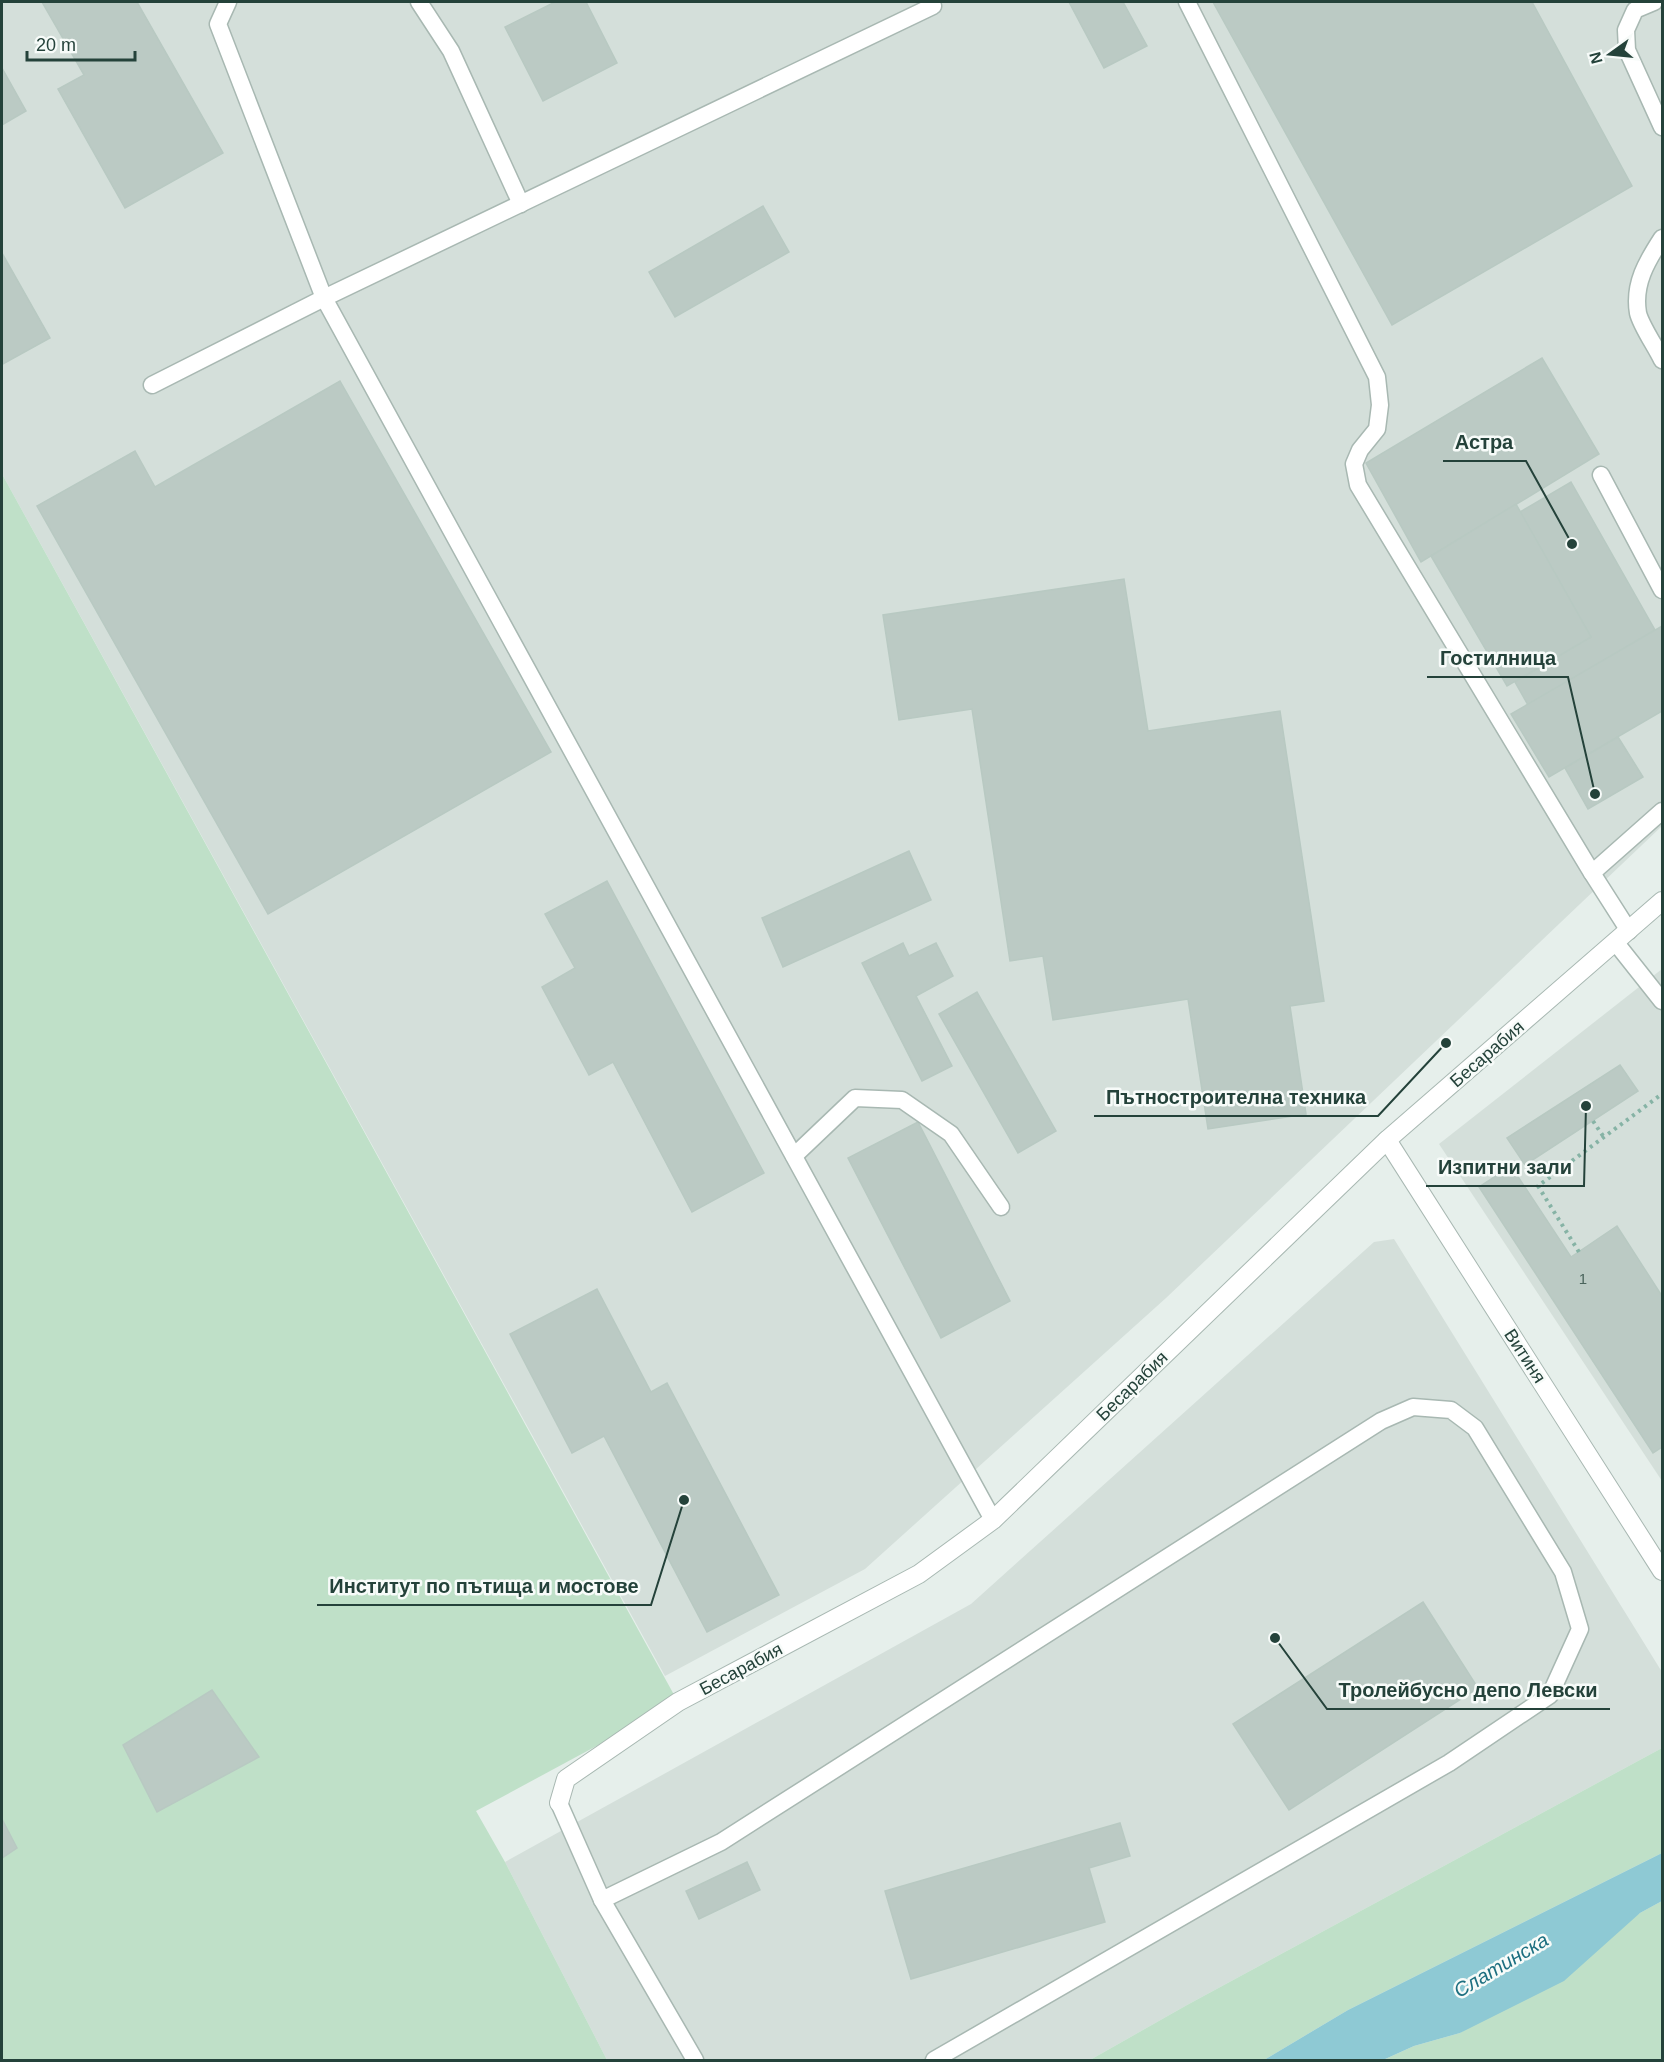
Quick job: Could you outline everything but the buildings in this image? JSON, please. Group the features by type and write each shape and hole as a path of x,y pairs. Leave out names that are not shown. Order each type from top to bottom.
{"street":[{"name":"Бесарабия","path":"559,1803 566,1779 678,1702 920,1574 993,1520 1387,1140 1662,902"},
{"name":"Витиня","path":"1387,1140 1662,1572"}],"lane":[{"path":"228,2 218,24 324,298 993,1520"},
{"path":"419,2 451,51 521,204"},
{"path":"1187,2 1377,377 1380,405 1377,429 1360,450 1354,464 1358,485 1592,873 1622,937 1662,1001"},
{"path":"1654,2 1635,10 1626,30 1627,50 1662,127"},
{"path":"152,385 324,298 933,6"},
{"path":"1662,238 1646,263 1638,285 1638,314 1662,360"},
{"path":"1601,475 1662,590"},
{"path":"1592,873 1662,811"},
{"path":"794,1156 855,1098 902,1100 951,1134 1001,1207"},
{"path":"602,1900 721,1842 1381,1421 1413,1407 1451,1410 1475,1428 1563,1572 1580,1629 1550,1695 1449,1763 934,2061"},
{"path":"559,1803 602,1900 695,2061"}],"path":[{"path":"1579,1252 1538,1186 1605,1139 1662,1094"},
{"path":"1593,1121 1605,1139"}],"shaded area":[{"path":"2,2 1662,2 1662,826 1166,1298 865,1569 665,1676 2,474"},
{"path":"1662,969 1662,1481 1439,1144"},
{"path":"1394,1239 1662,1672 1662,1748 1187,2005 1090,2060 607,2060 505,1862 971,1604 1374,1242"}],"green space":[{"path":"2,474 678,1702 476,1811 505,1862 607,2060 2,2060"},
{"path":"1662,1748 1662,1853 1348,2010 1264,2060 1090,2060 1187,2005"},
{"path":"1662,1901 1662,2060 1383,2060 1414,2046 1460,2033 1640,1913"}],"water":[{"name":"Слатинска","path":"1662,1853 1662,1901 1640,1913 1564,1981 1460,2033 1414,2046 1383,2060 1264,2060 1348,2010"}],"place":[{"name":"Астра","path":"1572,544"},
{"name":"Гостилница","path":"1595,794"},
{"name":"Пътностроителна техника","path":"1446,1043"},
{"name":"Изпитни зали","path":"1586,1106"},
{"name":"Институт по пътища и мостове","path":"684,1500"},
{"name":"Тролейбусно депо Левски","path":"1275,1638"}]}
